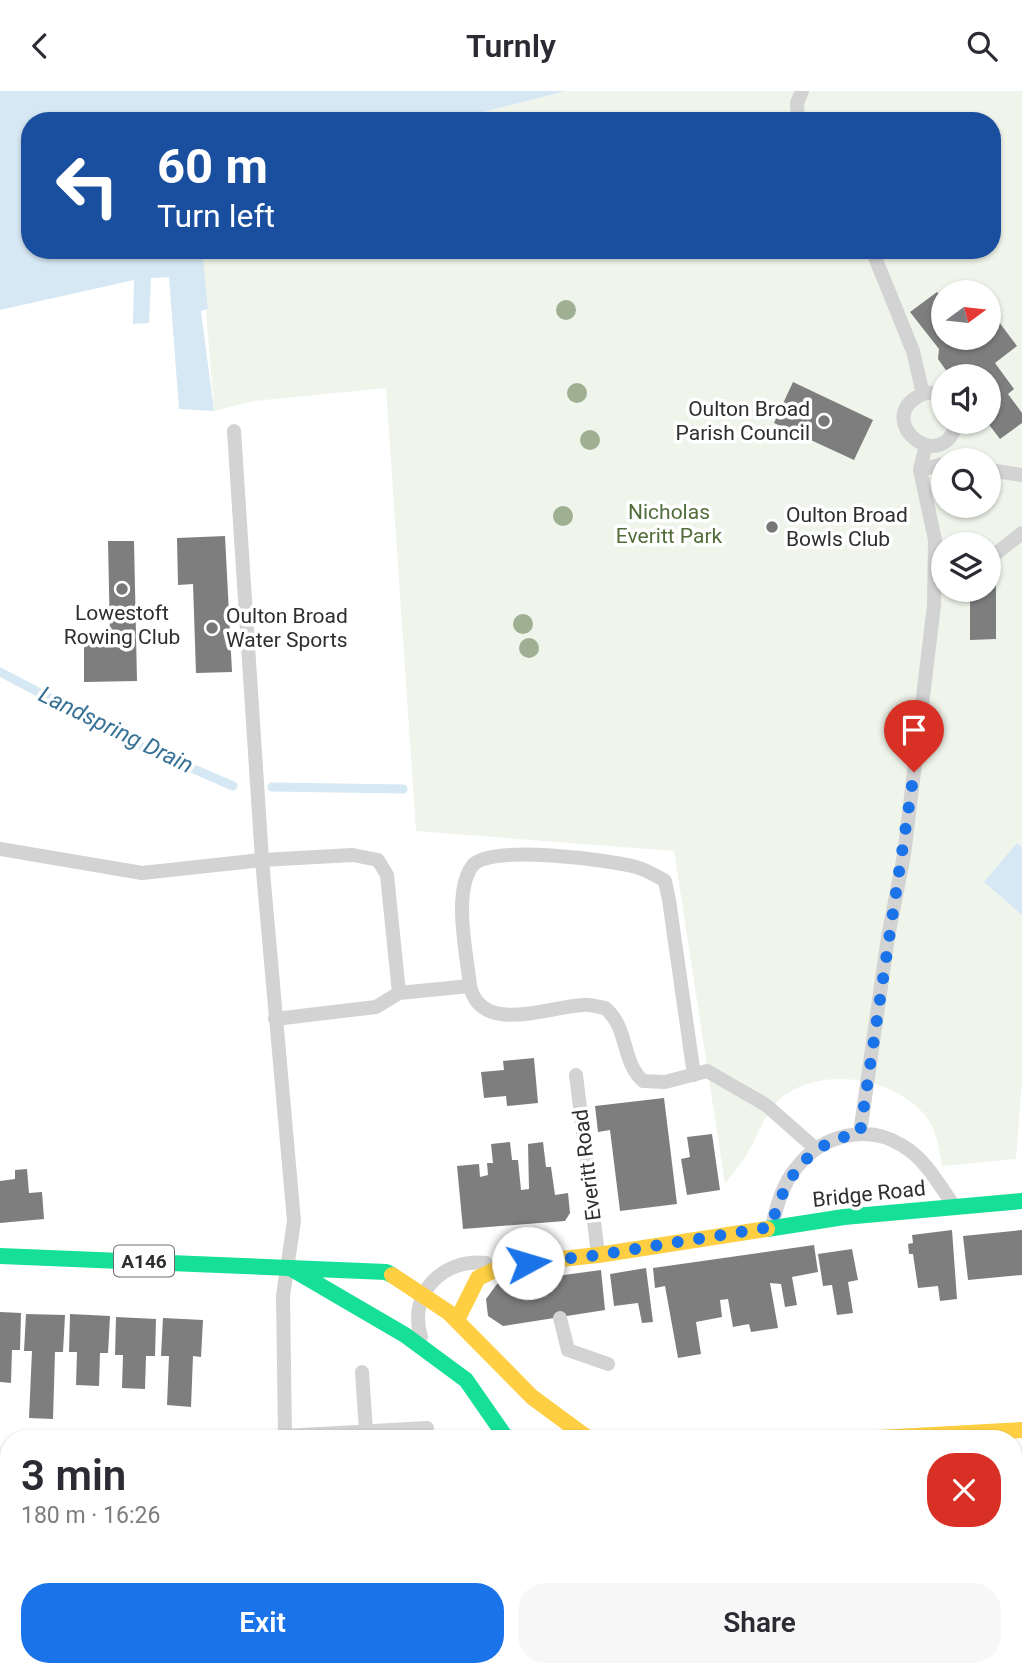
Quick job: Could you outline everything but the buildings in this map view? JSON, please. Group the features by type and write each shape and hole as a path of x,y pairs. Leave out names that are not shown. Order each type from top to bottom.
{"main road":[{"name":"Bridge Road","path":"458,1318 464,1301 478,1278 505,1265 598,1255 885,1212 1022,1201"},
{"name":"A146","path":"0,1256 386,1272 425,1292 458,1318 533,1398 577,1430"},
{"name":"A146","path":"287,1267 425,1349 466,1380 501,1430"}],"lane":[{"path":"797,112 802,91"},
{"path":"876,259 913,351 923,394"},
{"path":"931,395 923,394 908,404 904,421 911,437 926,445 942,443 951,434"},
{"path":"234,431 262,860 294,1221 284,1296 285,1430"},
{"path":"926,445 920,470 933,532"},
{"path":"920,470 931,467"},
{"path":"1001,472 1022,475"},
{"path":"1001,550 1022,533"},
{"path":"860,1133 888,937 904,855 935,602"},
{"path":"0,849 142,873 262,860 353,855 378,860 387,875 399,993"},
{"path":"694,1075 665,881 651,872 595,860 500,856 486,857 474,865 464,884 461,905 473,1000 484,1010 501,1015 585,1005 605,1008 621,1027 632,1071 643,1081 665,1082 694,1075 707,1071 766,1105 816,1149"},
{"path":"275,1019 376,1007 399,993 470,986"},
{"name":"Everitt Road","path":"576,1075 598,1255"},
{"path":"771,1227 778,1202 796,1168 816,1149 830,1141 860,1133 888,1138 904,1146 924,1163 955,1207"},
{"path":"552,1260 554,1277"},
{"path":"425,1349 418,1320 425,1292 441,1272 463,1263 505,1265"},
{"path":"560,1318 568,1350 608,1364"},
{"path":"362,1371 366,1430"},
{"path":"386,1430 427,1428"}],"green space":[{"name":"Nicholas Everitt Park","path":"566,91 1022,91 1022,1081 1016,1159 942,1166 931,1124 909,1100 876,1084 839,1079 804,1085 780,1099 768,1113 745,1158 725,1184 674,851 416,831 386,388 254,401 214,411 202,259 1001,259 1001,112 483,112"}],"water":[{"path":"0,91 566,91 483,112 21,112 21,259 203,259 208,309 201,311 214,411 179,409 169,277 151,278 149,323 133,324 134,280 0,310"},
{"path":"1017,843 1022,847 1022,915 984,882"}],"waterway":[{"name":"Landspring Drain","path":"0,672 143,747 233,786"},
{"name":"Landspring Drain","path":"272,787 403,789"}],"traffic: fast":[{"path":"767,1229 844,1217 1022,1201"},
{"path":"0,1256 386,1272 392,1275"},
{"path":"292,1269 405,1335 466,1380 501,1430"}],"traffic: slow":[{"path":"458,1318 478,1278 505,1265 598,1255 767,1229"},
{"path":"392,1275 448,1312 532,1397 577,1430"}],"place":[{"name":"Oulton Broad Parish Council","path":"824,421"},
{"name":"Oulton Broad Bowls Club","path":"772,527"},
{"name":"Lowestoft Rowing Club","path":"122,589"},
{"name":"Oulton Broad Water Sports","path":"212,628"}],"route":[{"path":"528,1263 598,1255 771,1227 778,1202 796,1168 806,1157 830,1141 860,1133 888,937 904,855 914,772"}]}
